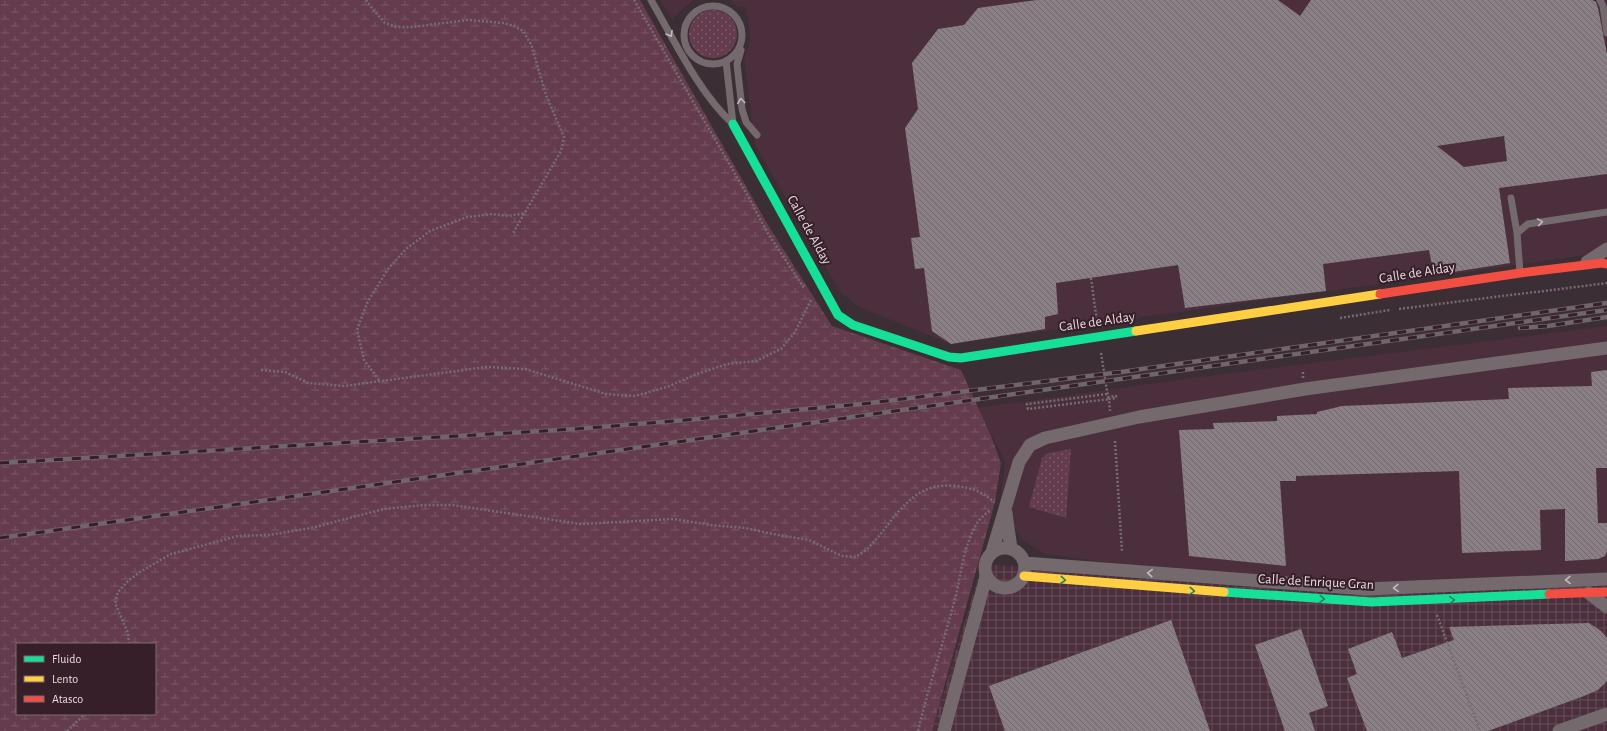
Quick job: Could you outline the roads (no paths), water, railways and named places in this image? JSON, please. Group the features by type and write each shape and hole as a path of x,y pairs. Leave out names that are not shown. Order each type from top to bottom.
{"street":[{"name":"Calle de Alday","path":"733,124 838,315 854,325 949,357 961,358 977,356 1520,273 1605,262"},
{"name":"Calle de Alday","path":"1582,265 1607,249"},
{"path":"992,552 1001,508 1020,462 1030,446 1045,438 1126,419 1298,390 1607,348"},
{"path":"1001,508 1011,549"},
{"path":"975,618 988,599 1002,589 1015,586 1024,576 1025,563 1017,552 1004,547 992,552 987,557 984,570 986,577 995,586 1002,589"},
{"name":"Calle de Enrique Gran","path":"1025,563 1366,589 1605,578"},
{"name":"Calle de Enrique Gran","path":"1024,576 1156,588 1372,602 1607,592"},
{"path":"944,731 986,577"},
{"path":"1589,593 1607,603"},
{"path":"1589,593 1607,608"},
{"path":"1559,731 1605,714"}],"lane":[{"path":"651,0 692,72 725,117 733,124"},
{"path":"1600,0 1603,6 1607,33"},
{"path":"692,72 684,38 685,27 695,12 711,6 723,8 733,14 741,28 742,47 737,64 742,109 746,122 757,136"},
{"path":"688,50 694,57 702,62 712,64 726,61 735,53 740,44 741,38"},
{"path":"726,61 733,124"},
{"path":"1512,198 1520,273"},
{"path":"1517,234 1528,224 1607,212"}],"railway":[{"path":"0,463 576,429 862,404 1121,372 1607,303"},
{"path":"0,538 1607,310"},
{"path":"1520,328 1548,326 1607,317"}]}
